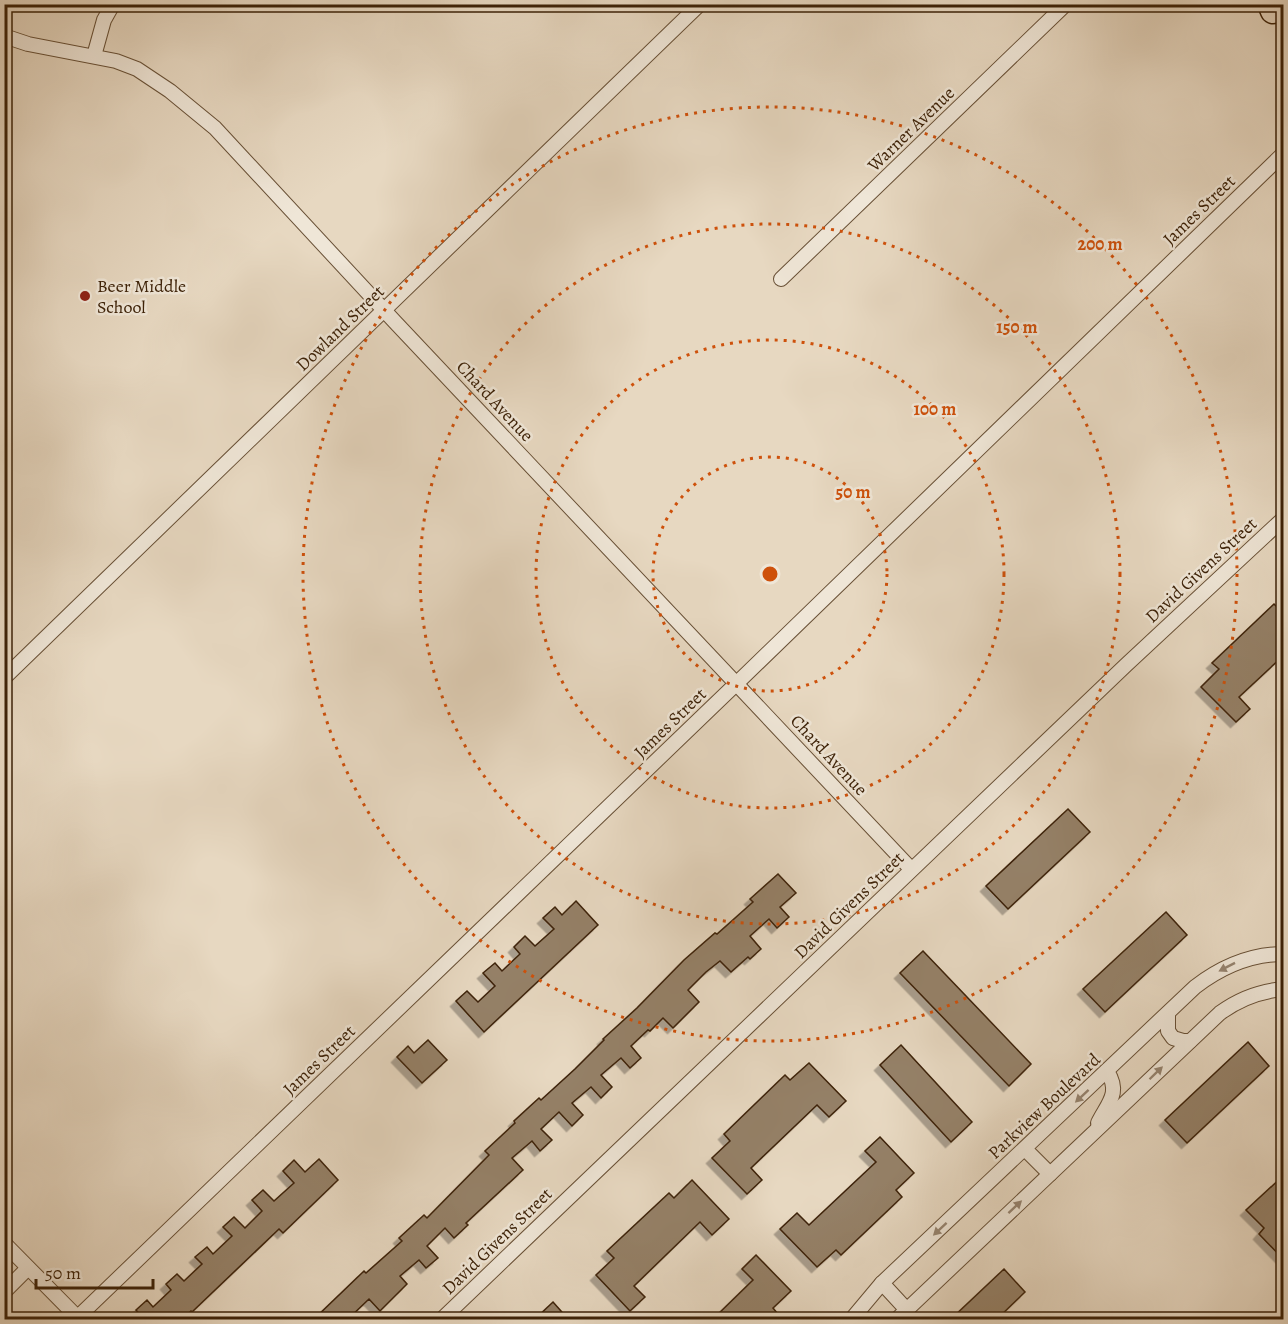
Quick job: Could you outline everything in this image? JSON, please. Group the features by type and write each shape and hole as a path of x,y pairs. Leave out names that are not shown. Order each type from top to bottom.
{"street":[{"path":"94,56 104,20 113,4"},
{"name":"Dowland Street","path":"4,678 700,4"},
{"name":"Warner Avenue","path":"781,279 1066,4"},
{"name":"Chard Avenue","path":"4,36 28,44 94,56 137,69 170,91 215,128 911,869"},
{"name":"James Street","path":"79,1318 1284,153"},
{"name":"David Givens Street","path":"441,1320 911,869 1284,518"},
{"name":"Parkview Boulevard","path":"851,1320 882,1283 1205,980 1232,964 1253,957 1284,954"},
{"path":"896,1320 1190,1041 1232,1004 1261,993 1284,989"},
{"path":"1168,1014 1168,1031 1173,1038 1190,1041"},
{"path":"1093,1133 1114,1090 1114,1083 1107,1071"},
{"path":"1025,1149 1050,1174"},
{"path":"4,1243 79,1318"},
{"path":"4,1292 28,1268"},
{"path":"882,1283 906,1309"}],"building":[{"path":"1274,604 1284,614 1284,655 1239,697 1250,709 1236,722 1201,687 1219,669 1212,663"},
{"path":"1068,809 1090,832 1008,909 986,886"},
{"path":"778,874 796,893 780,907 789,917 777,928 769,919 750,936 761,949 731,972 720,961 706,972 688,990 699,1002 673,1028 663,1018 631,1046 641,1058 630,1068 621,1058 601,1075 612,1087 601,1098 591,1087 572,1103 583,1115 572,1126 559,1112 541,1129 552,1140 540,1151 532,1141 512,1158 523,1170 466,1223 468,1225 454,1238 445,1228 427,1246 438,1258 426,1268 419,1260 400,1276 407,1284 380,1311 369,1299 347,1320 313,1320 364,1271 366,1273 402,1241 399,1238 424,1215 427,1218 489,1155 485,1151 515,1123 514,1121 575,1069 684,960 753,902 750,899"},
{"path":"576,901 598,925 484,1032 456,1001 467,991 478,1002 495,986 483,973 495,963 502,971 520,954 514,947 525,936 535,946 554,929 543,918 555,907 562,915"},
{"path":"1166,912 1187,935 1105,1012 1083,989"},
{"path":"923,951 1031,1064 1009,1086 900,973"},
{"path":"428,1040 447,1060 422,1083 397,1057 408,1046 414,1053"},
{"path":"1248,1042 1269,1066 1187,1143 1165,1120"},
{"path":"901,1045 972,1122 951,1142 880,1065"},
{"path":"809,1063 846,1101 829,1117 817,1105 751,1168 762,1180 747,1194 712,1158 730,1141 724,1134 785,1075 790,1080"},
{"path":"880,1137 914,1173 896,1190 902,1197 841,1255 836,1250 817,1267 780,1229 797,1213 809,1225 876,1162 865,1151"},
{"path":"319,1159 338,1180 283,1233 279,1229 182,1320 140,1320 142,1317 136,1310 147,1300 153,1307 171,1290 166,1284 177,1274 184,1281 202,1264 195,1257 207,1247 213,1254 232,1236 223,1227 234,1217 245,1228 262,1211 252,1200 263,1190 274,1201 294,1183 283,1171 294,1160 305,1172"},
{"path":"1284,1175 1284,1260 1259,1234 1264,1228 1246,1210"},
{"path":"692,1180 729,1219 712,1235 700,1222 634,1286 645,1297 630,1311 596,1275 614,1258 607,1251 669,1193 674,1198"},
{"path":"756,1255 791,1291 773,1308 783,1320 712,1320 753,1280 742,1269"},
{"path":"1004,1269 1025,1292 996,1320 950,1320"},
{"path":"553,1302 569,1320 534,1320"}],"place":[{"name":"Beer Middle School","path":"85,296"}]}
